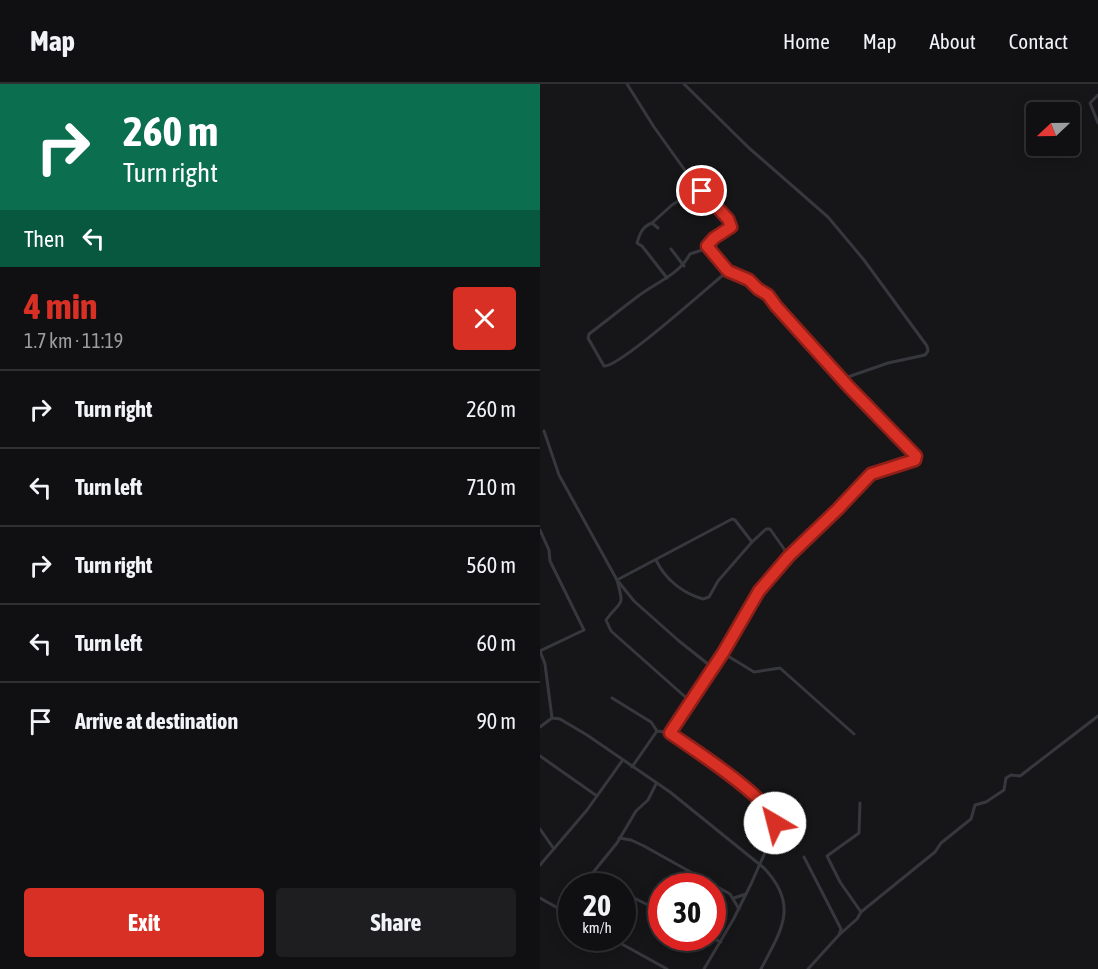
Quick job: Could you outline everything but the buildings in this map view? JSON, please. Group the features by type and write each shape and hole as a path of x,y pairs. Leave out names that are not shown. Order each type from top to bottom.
{"street":[{"path":"627,84 654,127 699,188 728,219 731,227 714,238 702,250 690,254 684,266 614,313 609,320 587,335 604,366 609,366 633,350 728,271"},
{"path":"684,84 749,148 828,217 864,260 927,346 928,351 925,355 888,363 842,379"},
{"path":"1098,95 1090,103 1098,123"},
{"path":"668,278 651,256 637,243 641,231 672,205 699,188"},
{"path":"652,223 658,228"},
{"path":"670,733 723,653 759,591 789,556 871,474 917,459 912,450 842,379 768,295 744,277 728,271 707,246"},
{"path":"670,249 684,266"},
{"path":"544,431 559,475 626,593 713,668"},
{"path":"617,580 734,519 752,542"},
{"path":"656,560 662,572 674,585 703,599 711,594 718,581 766,529 770,529 789,556"},
{"path":"540,530 549,550 550,561 584,630 540,651 545,664 552,718"},
{"path":"617,580 622,600 606,620 610,631 691,702"},
{"path":"723,653 754,672 780,668 854,734"},
{"path":"612,698 651,722 657,730 670,733 727,773 772,815 775,823 772,837 726,933"},
{"path":"808,969 857,919 861,912 935,852 971,819 975,805 986,802 1004,790 1006,778 1011,775 1020,776 1098,716"},
{"path":"540,727 552,718 569,724 670,792 760,865 775,880 784,895 784,919 761,969"},
{"path":"632,767 657,730"},
{"path":"540,756 597,796"},
{"path":"540,865 597,796 622,761"},
{"path":"594,873 620,838 636,811 648,800 656,784"},
{"path":"860,803 860,832 827,856 840,882 861,912"},
{"path":"540,830 554,849"},
{"path":"620,838 631,840 672,860 734,898 739,909"},
{"path":"804,857 841,929 839,935"},
{"path":"734,898 743,896 747,892"},
{"path":"540,898 558,909"},
{"path":"634,951 667,969"},
{"path":"704,969 715,951"}],"route":[{"path":"702,191 718,206 731,227 714,238 707,246 728,271 749,280 768,295 849,387 912,450 917,459 871,474 789,556 759,591 723,653 670,733 727,773 769,810 775,823"}]}
